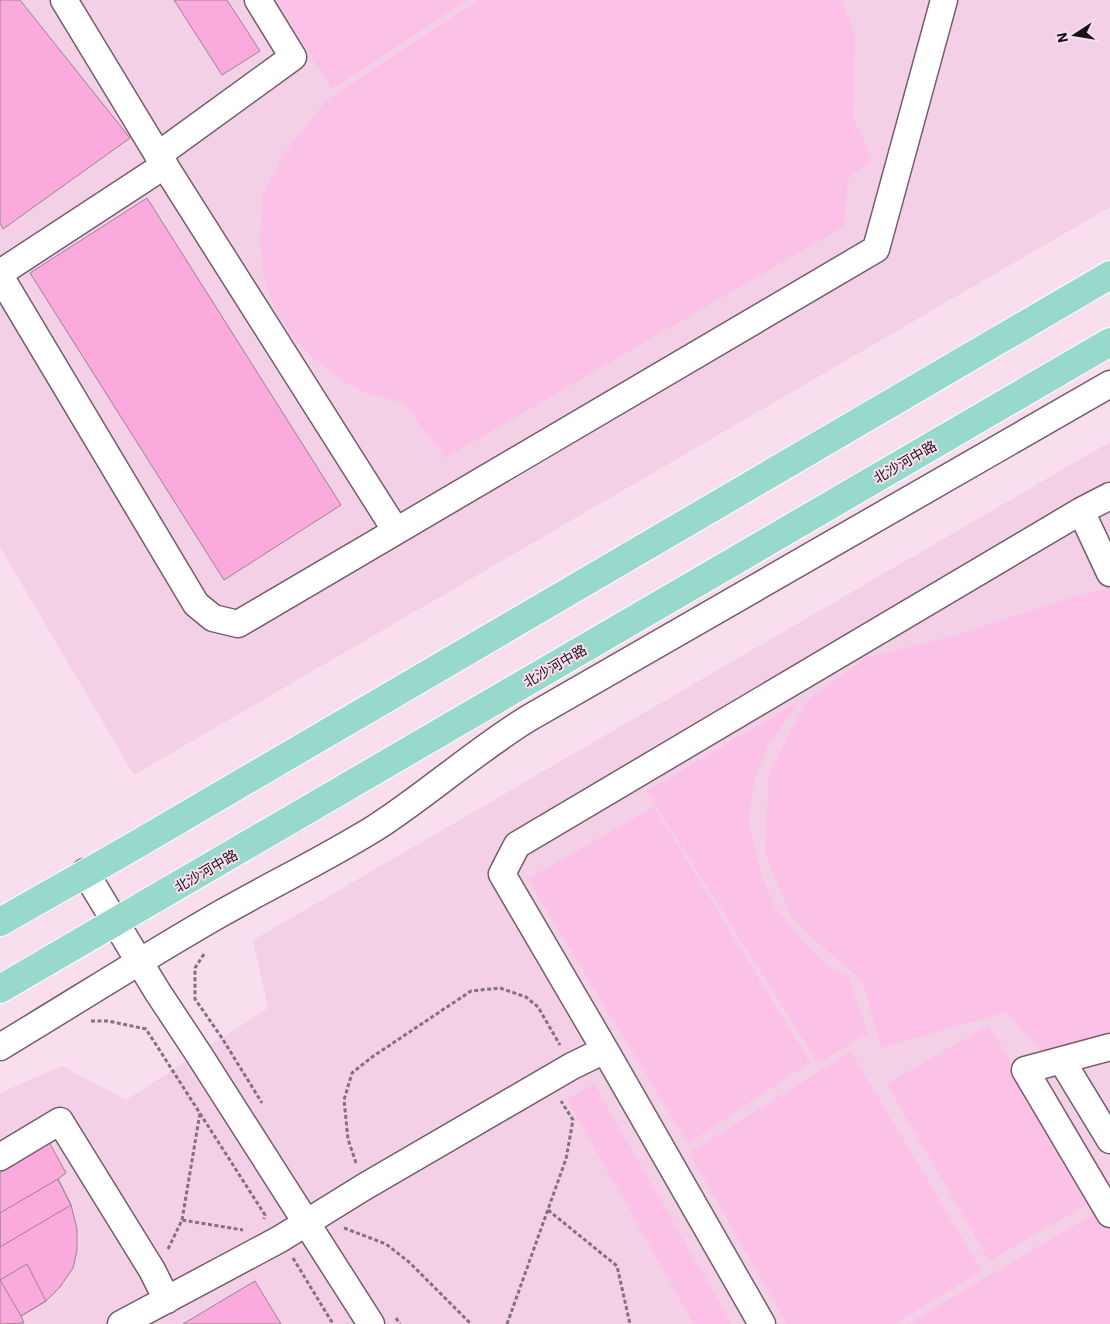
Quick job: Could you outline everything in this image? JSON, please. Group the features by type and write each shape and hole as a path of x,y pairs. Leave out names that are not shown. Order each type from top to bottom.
{"main road":[{"path":"0,922 1110,275"},
{"name":"北沙河中路","path":"0,990 1110,342"}],"street":[{"path":"64,0 161,160 396,531"},
{"path":"258,0 293,56 161,160 0,275 196,604 213,618 238,624 876,249 944,0"},
{"path":"0,1047 221,913 375,828 484,748 529,718 1110,384"},
{"path":"762,1324 502,874 517,845 1081,511 1110,496"},
{"path":"1081,511 1110,573"},
{"path":"85,872 139,962 371,1324"},
{"path":"1110,1047 1025,1070 1110,1214"},
{"path":"121,1324 306,1223 364,1187 572,1066 604,1050"},
{"path":"1062,1061 1109,1135 1073,1151"},
{"path":"0,1157 60,1121 152,1270 167,1300"}],"path":[{"path":"211,950 203,955 195,968 195,999 267,1110"},
{"path":"364,1187 348,1140 344,1100 352,1074 372,1057 471,991 500,988 526,997 538,1007 572,1066"},
{"path":"108,1021 146,1029 265,1215"},
{"path":"507,1324 566,1159 572,1120 558,1097"},
{"path":"168,1251 182,1220 200,1113"},
{"path":"548,1210 617,1266 630,1324"},
{"path":"182,1220 249,1231"},
{"path":"338,1226 386,1244 409,1262 471,1324"},
{"path":"291,1255 333,1324"}],"shaded area":[{"path":"0,0 1110,0 1110,207 134,775 0,547"},
{"path":"274,0 467,0 332,89"},
{"path":"479,0 842,0 855,36 853,118 873,160 849,176 843,227 445,458 404,403 369,394 343,381 312,357 292,336 275,310 263,275 260,240 263,195 285,152 327,100"},
{"path":"1110,442 1110,1324 0,1324 0,1093 62,1066 126,1100 268,1008 253,940"},
{"path":"1110,588 1110,1036 1046,1056 1006,1012 881,1048 865,989 860,979 790,915 765,853 769,772 808,700 865,658 949,637 1086,593"},
{"path":"798,702 767,747 753,785 749,822 761,874 774,906 813,953 831,968 848,975 868,1033 818,1063 647,791"},
{"path":"654,807 810,1062 688,1144 528,879"},
{"path":"989,1025 1091,1202 989,1261 887,1084"},
{"path":"851,1052 982,1271 893,1324 787,1324 689,1153"},
{"path":"594,1084 732,1324 694,1324 567,1100"},
{"path":"1100,1210 1110,1228 1110,1324 908,1324"}],"building":[{"path":"0,0 20,0 130,138 3,229 0,223"},
{"path":"174,0 227,0 260,51 222,75"},
{"path":"147,198 341,505 224,580 30,273"},
{"path":"49,1142 66,1173 58,1179 71,1205 77,1229 77,1251 73,1268 60,1287 46,1301 21,1316 24,1323 0,1324 0,1173"},
{"path":"58,1179 71,1205 0,1247 0,1213"},
{"path":"27,1264 46,1301 21,1316 0,1280"},
{"path":"255,1281 281,1324 183,1324"}]}
